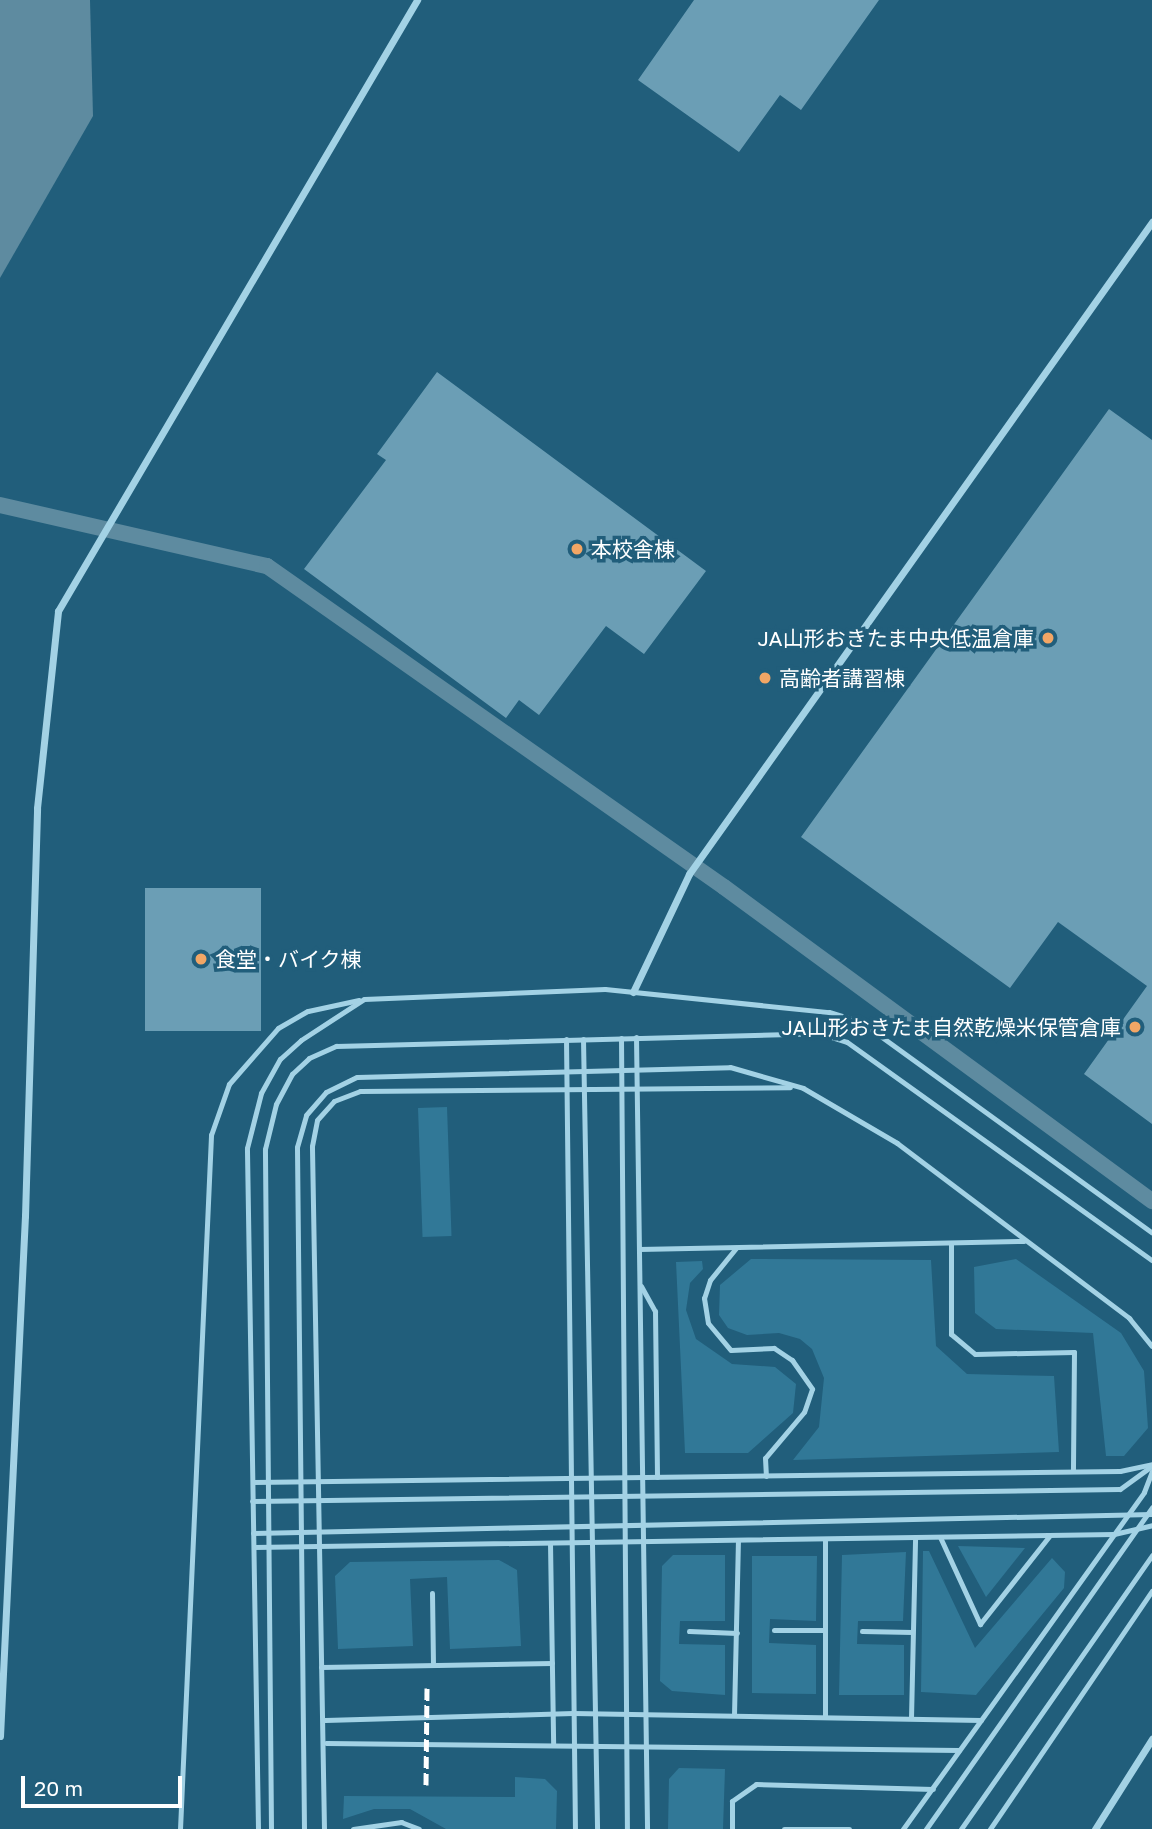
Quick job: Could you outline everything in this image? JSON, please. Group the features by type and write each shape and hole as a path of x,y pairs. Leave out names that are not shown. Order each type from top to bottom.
{"street":[{"path":"0,1736 25,1216 37,808 58,611 417,0"},
{"path":"633,992 689,874 1152,222"},
{"path":"1094,1829 1152,1739"}],"lane":[{"path":"180,1829 211,1135 229,1084 278,1028 308,1011 364,999 633,992 829,1012 861,1022 1152,1233"},
{"path":"258,1829 247,1148 261,1093 280,1059 364,999"},
{"path":"271,1829 265,1149 276,1104 292,1074 309,1058 336,1046 818,1032 847,1042 1152,1261"},
{"path":"636,1037 647,1829"},
{"path":"621,1038 627,1829"},
{"path":"566,1039 575,1829"},
{"path":"583,1039 597,1829"},
{"path":"304,1829 303,1501 297,1147 306,1115 326,1091 357,1077 730,1067 803,1088 897,1143 1129,1318 1152,1346"},
{"path":"324,1829 326,1743 321,1668 320,1481 312,1146 317,1120 334,1101 360,1091 621,1085 803,1088"},
{"path":"639,1249 1024,1241"},
{"path":"951,1243 951,1334 975,1354 1074,1352 1073,1471"},
{"path":"736,1248 710,1280 704,1298 708,1323 731,1350 774,1348 792,1360 812,1389 804,1412 765,1458 766,1475"},
{"path":"639,1283 655,1311 657,1477"},
{"path":"253,1482 1073,1471 1152,1467"},
{"path":"252,1501 1120,1489 1152,1467"},
{"path":"904,1829 1129,1513 1152,1467"},
{"path":"926,1829 1135,1531 1150,1514 1152,1507"},
{"path":"253,1533 1150,1514"},
{"path":"254,1547 1114,1534 1152,1525"},
{"path":"940,1537 980,1624 1050,1535"},
{"path":"911,1717 915,1538"},
{"path":"825,1539 825,1715"},
{"path":"734,1715 738,1540"},
{"path":"550,1543 553,1744"},
{"path":"961,1829 1152,1555"},
{"path":"990,1829 1152,1591"},
{"path":"432,1593 433,1665"},
{"path":"774,1629 825,1630"},
{"path":"689,1631 737,1633"},
{"path":"862,1631 912,1632"},
{"path":"321,1668 552,1663"},
{"path":"325,1720 573,1713 825,1715 981,1720"},
{"path":"326,1743 959,1750"},
{"path":"732,1829 732,1801 756,1784 933,1789"},
{"path":"353,1829 401,1822 419,1829"},
{"path":"784,1829 849,1829"}],"shaded area":[{"path":"0,0 90,0 93,116 0,278"},
{"path":"447,1107 452,1236 423,1237 418,1108"},
{"path":"751,1259 931,1260 936,1346 967,1374 1054,1376 1059,1452 793,1460 819,1427 824,1378 812,1349 800,1339 779,1333 747,1335 728,1328 719,1315 720,1285"},
{"path":"1016,1259 1121,1333 1144,1371 1148,1428 1124,1456 1106,1456 1093,1333 996,1329 975,1313 974,1267"},
{"path":"702,1261 703,1269 690,1283 686,1310 696,1339 732,1364 775,1367 796,1384 793,1413 748,1453 685,1453 676,1262"},
{"path":"958,1546 1025,1548 986,1597"},
{"path":"923,1551 929,1551 975,1648 1052,1558 1065,1572 1064,1588 976,1695 921,1692"},
{"path":"906,1552 903,1621 858,1621 857,1644 904,1645 904,1695 839,1695 842,1555"},
{"path":"673,1555 725,1555 725,1621 680,1621 679,1644 725,1645 725,1695 672,1691 660,1681 662,1566"},
{"path":"752,1556 817,1556 816,1621 770,1619 769,1643 816,1645 816,1694 752,1693"},
{"path":"499,1560 517,1570 521,1646 450,1649 447,1577 410,1579 413,1646 338,1649 335,1576 350,1562"},
{"path":"679,1768 725,1769 723,1829 668,1829 669,1779"},
{"path":"515,1777 545,1779 557,1791 556,1829 446,1829 410,1809 374,1809 343,1819 344,1796 515,1797"}],"building":[{"path":"694,0 879,0 801,110 780,95 739,152 638,80"},
{"name":"本校舎棟","path":"437,372 706,571 644,654 606,626 539,715 519,700 506,718 304,569 386,460 377,454"},
{"name":"JA山形おきたま中央低温倉庫","path":"1109,409 1152,440 1152,1124 1084,1074 1147,986 1058,922 1010,988 801,837"},
{"name":"食堂・バイク棟","path":"145,888 261,888 261,1031 145,1031"}],"waterway":[{"path":"0,505 267,566 724,887 1152,1201"}],"railway":[{"path":"426,1785 427,1688"}],"place":[{"name":"本校舎棟","path":"577,549"},
{"name":"JA山形おきたま中央低温倉庫","path":"1048,638"},
{"name":"高齢者講習棟","path":"765,678"},
{"name":"食堂・バイク棟","path":"201,959"},
{"name":"JA山形おきたま自然乾燥米保管倉庫","path":"1135,1027"}]}
